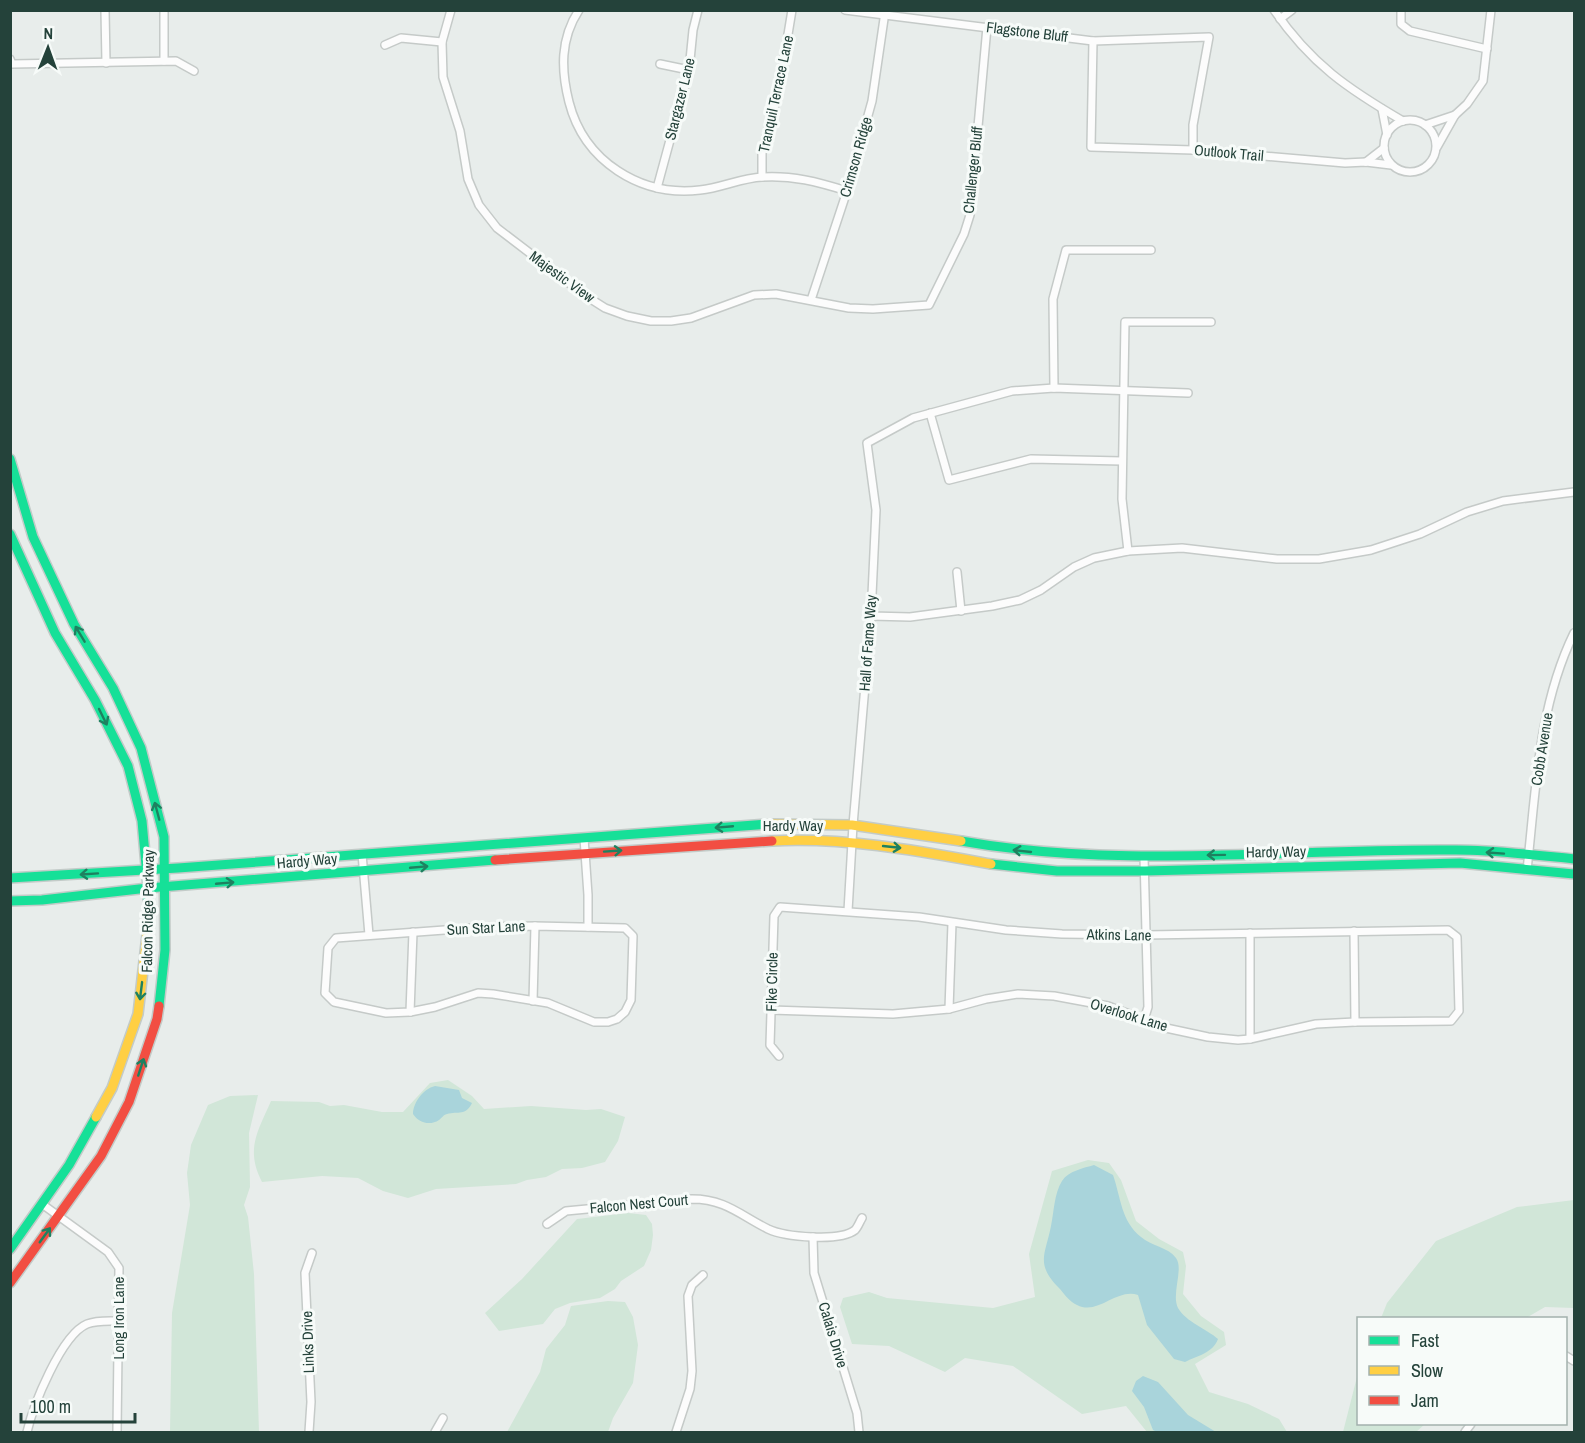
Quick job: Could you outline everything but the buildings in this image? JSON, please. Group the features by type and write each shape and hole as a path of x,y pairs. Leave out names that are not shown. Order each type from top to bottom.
{"main road":[{"name":"Falcon Ridge Parkway","path":"10,459 33,537 75,624 113,688 141,748 164,837 166,869 165,950 157,1019 129,1102 101,1156 10,1283"},
{"name":"Falcon Ridge Parkway","path":"10,534 55,633 95,700 128,766 142,821 148,888 147,935 138,1014 112,1088 69,1165 10,1249"},
{"name":"Hardy Way","path":"10,878 362,855 739,825 804,824 853,825 903,831 992,848 1058,854 1144,857 1458,850 1575,859"},
{"name":"Hardy Way","path":"10,901 364,871 807,839 902,848 992,864 1057,871 1145,871 1460,862 1575,874"}],"street":[{"path":"105,10 106,63"},
{"path":"164,10 164,61"},
{"name":"Majestic View","path":"451,10 442,42 443,77 460,131 468,179 479,205 497,228 605,308 651,321 671,321 691,318 754,296 776,294 849,308 873,309 929,305"},
{"path":"579,10 573,20 563,52 562,68 572,113 580,132 592,149 624,176 644,185 674,191 701,190 762,177 806,179 847,191"},
{"name":"Stargazer Lane","path":"657,188 689,70 693,30 698,10"},
{"name":"Tranquil Terrace Lane","path":"762,177 762,153 779,90 792,10"},
{"name":"Flagstone Bluff","path":"845,10 885,12 1093,41 1209,37 1193,125 1193,150"},
{"path":"1274,10 1307,53 1324,68 1403,121"},
{"path":"1280,19 1292,10"},
{"path":"1401,10 1401,24 1410,31 1487,49"},
{"path":"1382,109 1387,135 1384,148 1391,165 1399,170 1416,172 1424,169 1431,163 1437,147 1455,116 1484,81 1491,10"},
{"name":"Crimson Ridge","path":"811,300 847,191 872,101 885,12"},
{"name":"Challenger Bluff","path":"929,305 964,234 970,214 987,27"},
{"path":"385,45 401,38 442,42"},
{"name":"Outlook Trail","path":"1093,41 1091,147 1193,150 1391,165"},
{"path":"11,62 176,61 194,71"},
{"path":"660,64 689,70"},
{"path":"1425,125 1455,116"},
{"path":"1387,135 1396,124 1403,121 1414,121 1425,125 1435,136 1437,147"},
{"path":"1366,162 1384,148"},
{"path":"1054,388 1053,299 1066,249 1151,250"},
{"path":"1128,551 1122,499 1125,322 1211,322"},
{"path":"1122,461 1031,459 949,480 930,412 1012,391 1054,388 1188,393"},
{"name":"Hall of Fame Way","path":"848,912 871,616 876,510 867,444 913,418 930,412"},
{"path":"871,616 910,617 961,611 1020,600 1041,590 1074,567 1094,558 1128,551 1182,548 1266,558 1318,559 1371,550 1420,534 1467,512 1503,501 1575,492"},
{"path":"957,572 961,611"},
{"name":"Cobb Avenue","path":"1527,870 1538,759 1546,713 1560,668 1575,633"},
{"path":"584,838 588,927"},
{"path":"362,855 369,935"},
{"path":"1144,857 1148,1007 1144,1020"},
{"name":"Atkins Lane","path":"780,907 920,917 1006,930 1051,933 1145,935 1448,930 1457,938 1459,1011 1451,1021"},
{"name":"Fike Circle","path":"779,1056 770,1045 774,916 780,907"},
{"path":"949,1009 952,923"},
{"path":"413,933 410,1012 435,1007 478,993 533,1001 535,926"},
{"name":"Sun Star Lane","path":"410,1012 386,1013 334,1002 325,993 328,948 336,938 535,926 625,928 633,936 631,999 625,1012 617,1019 608,1022 594,1022 548,1003 533,1001"},
{"path":"1354,931 1354,1022"},
{"path":"1250,933 1250,1039"},
{"name":"Overlook Lane","path":"771,1010 893,1014 949,1009 986,999 1027,994 1054,996 1108,1006 1166,1028 1208,1037 1250,1039 1316,1024 1451,1021"},
{"name":"Falcon Nest Court","path":"547,1224 566,1211 704,1199 723,1203 770,1230 813,1237 842,1234 855,1230 862,1218"},
{"name":"Long Iron Lane","path":"42,1204 108,1252 119,1268 117,1432"},
{"name":"Calais Drive","path":"813,1237 814,1273 857,1413 859,1432"},
{"name":"Links Drive","path":"309,1432 311,1402 305,1273 312,1253"},
{"path":"676,1432 690,1389 692,1371 688,1296 692,1285 703,1275"},
{"path":"27,1432 32,1412 49,1373 74,1334 85,1325 97,1321 119,1321"},
{"path":"435,1432 442,1418"}],"green space":[{"path":"448,1080 472,1096 484,1109 531,1106 601,1109 625,1117 618,1141 605,1162 582,1168 562,1169 546,1177 516,1184 436,1189 408,1198 383,1191 358,1178 322,1176 262,1182 254,1160 255,1140 271,1101 319,1102 330,1106 344,1105 382,1112 403,1112 430,1083"},
{"path":"258,1095 249,1133 250,1187 244,1205 248,1217 254,1274 259,1432 170,1432 172,1313 190,1205 187,1173 191,1145 208,1105 230,1096"},
{"path":"1088,1160 1109,1163 1121,1180 1136,1221 1159,1239 1183,1252 1186,1266 1183,1294 1201,1316 1224,1332 1226,1345 1195,1364 1209,1392 1248,1404 1279,1419 1287,1432 1147,1432 1126,1406 1082,1414 1013,1366 965,1358 945,1372 889,1346 852,1344 840,1307 843,1298 869,1292 887,1298 993,1308 1035,1297 1029,1254 1052,1171"},
{"path":"1574,1200 1574,1308 1545,1307 1528,1317 1381,1317 1387,1303 1436,1241 1517,1207"},
{"path":"628,1213 646,1215 652,1224 651,1250 644,1266 600,1298 570,1303 555,1309 543,1324 499,1331 485,1313 522,1279 577,1219"},
{"path":"608,1301 625,1302 633,1317 638,1345 633,1383 613,1418 608,1432 507,1432 540,1372 546,1349 565,1325 571,1306"},
{"path":"1357,1377 1357,1425 1424,1425 1416,1432 1343,1432"}],"water":[{"path":"435,1086 459,1090 462,1098 472,1103 470,1107 464,1111 446,1114 432,1123 421,1121 413,1114 415,1105 423,1093"},
{"path":"1094,1165 1113,1175 1122,1209 1134,1231 1145,1240 1169,1251 1176,1258 1179,1268 1176,1296 1178,1308 1186,1317 1218,1339 1216,1344 1204,1354 1185,1362 1174,1359 1147,1325 1138,1295 1122,1295 1100,1305 1085,1307 1069,1300 1047,1273 1044,1259 1059,1186 1068,1175 1076,1170"},
{"path":"1143,1376 1158,1382 1188,1415 1216,1432 1157,1432 1153,1430 1144,1407 1132,1391 1136,1381"}],"traffic: fast":[{"path":"10,459 33,537 74,624 113,688 141,748 164,837 165,950 159,1006"},
{"path":"10,534 55,633 95,700 128,766 142,821 148,911"},
{"path":"10,878 178,868 769,824"},
{"path":"961,841 1023,850 1146,856 1456,850 1574,859"},
{"path":"10,901 495,860"},
{"path":"991,864 1057,871 1145,871 1460,863 1574,874"},
{"path":"10,1249 69,1165 96,1117"}],"traffic: slow":[{"path":"769,824 852,825 961,841"},
{"path":"772,841 855,843 991,864"},
{"path":"96,1117 112,1088 138,1014 148,911"}],"traffic: jam":[{"path":"495,860 772,841"},
{"path":"10,1283 101,1156 129,1102 157,1019 159,1006"}]}
